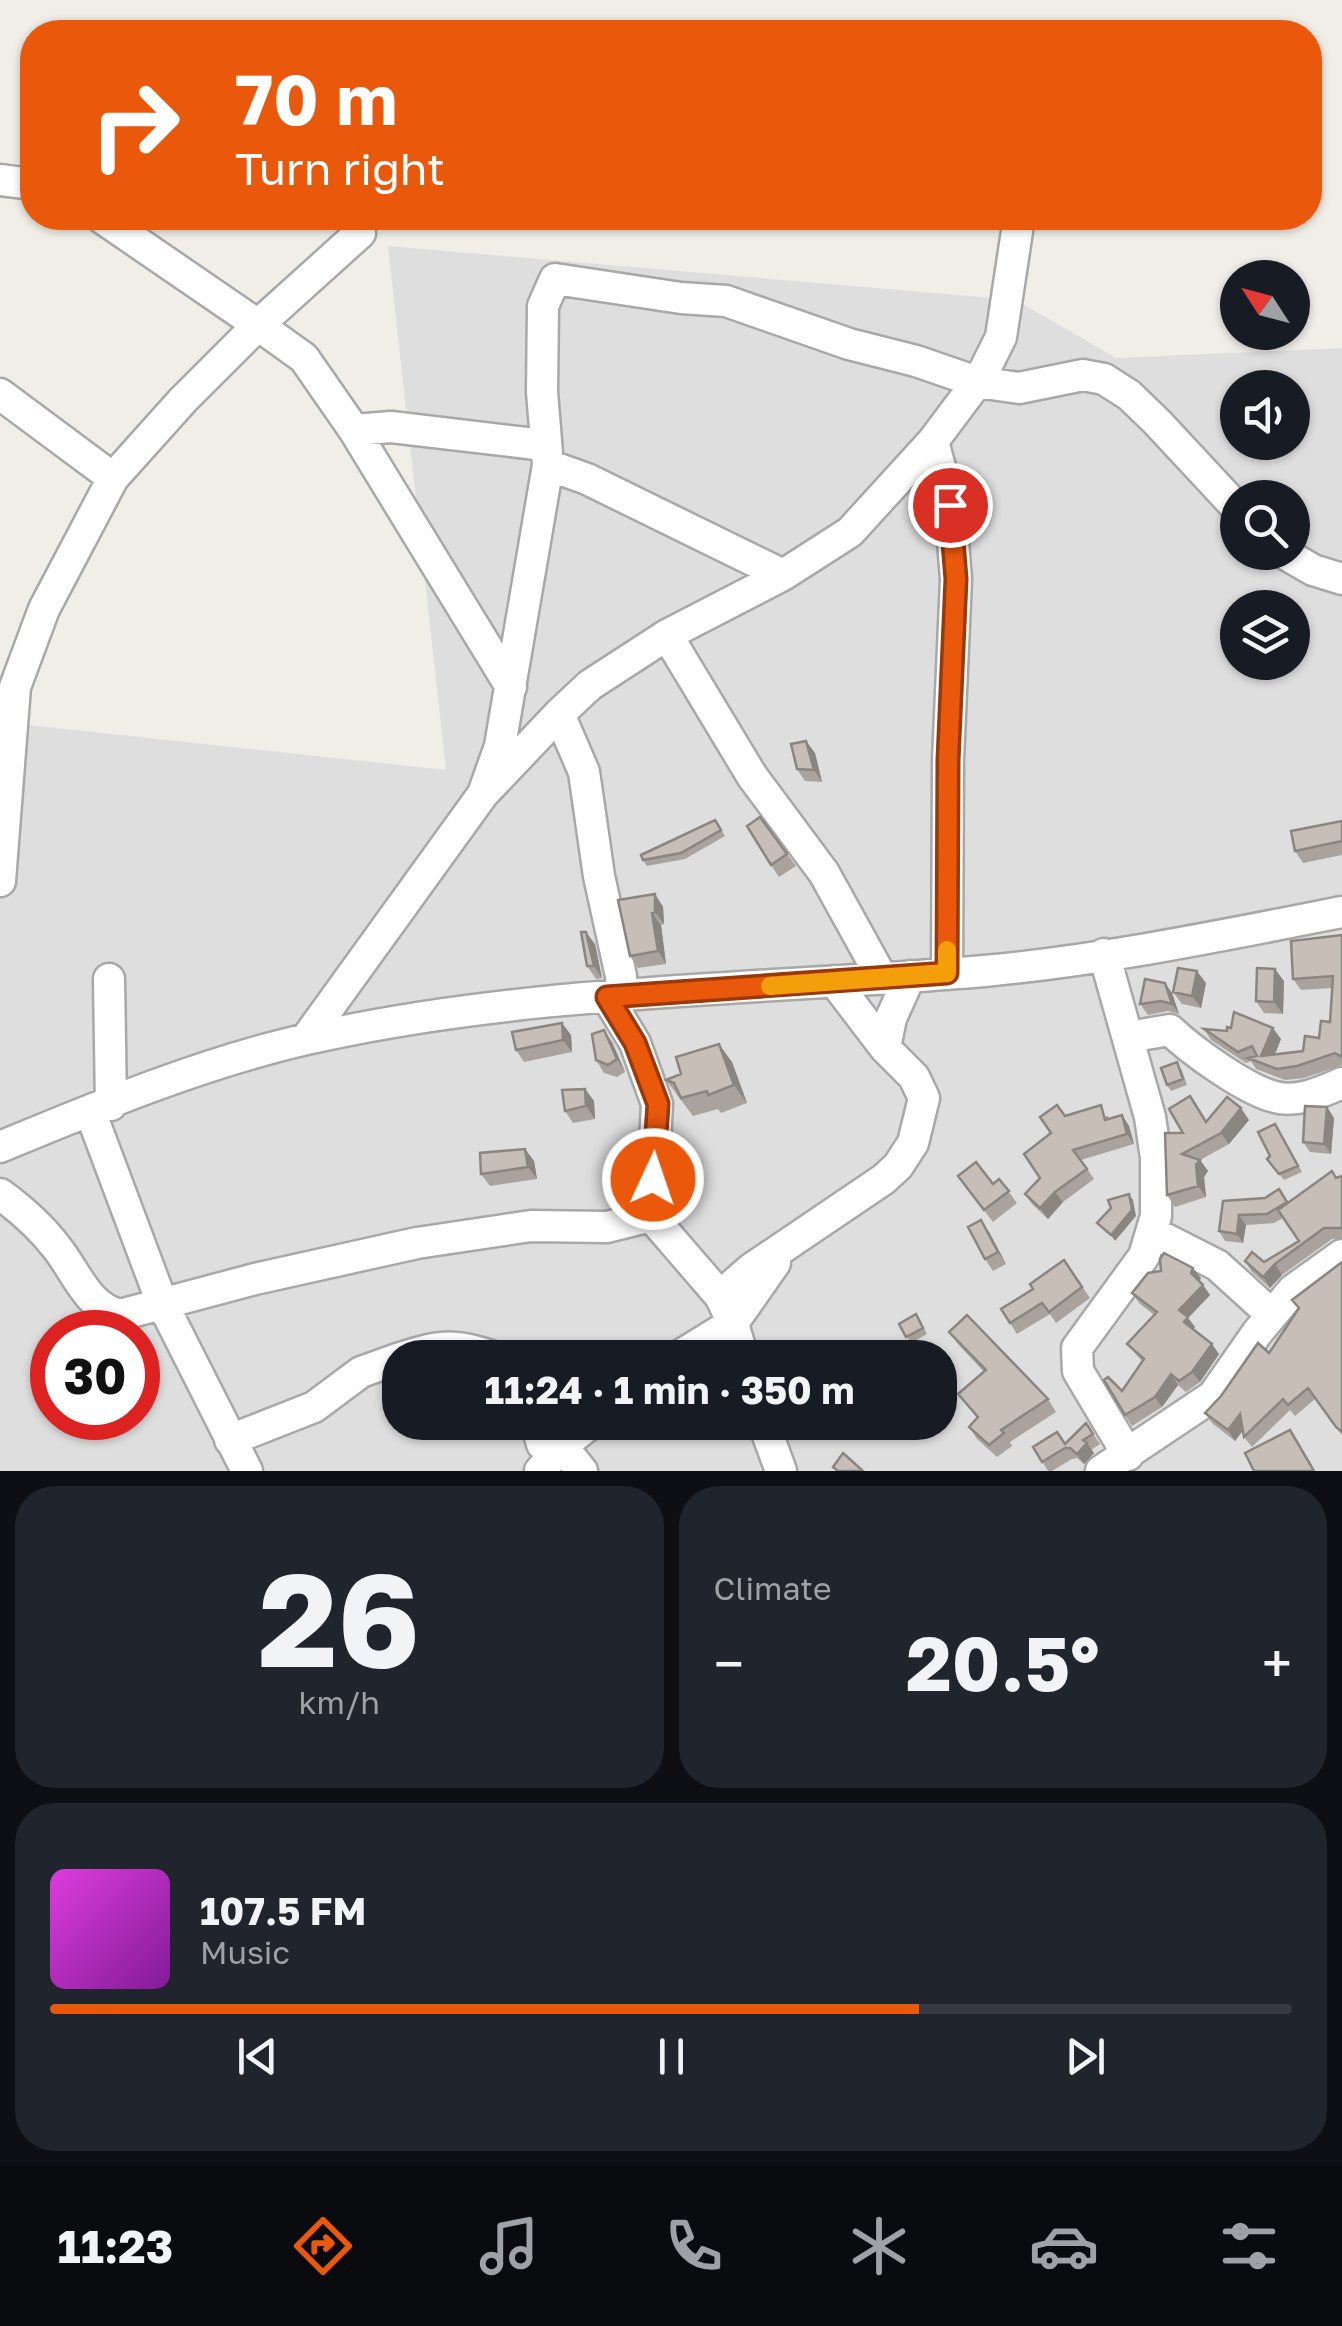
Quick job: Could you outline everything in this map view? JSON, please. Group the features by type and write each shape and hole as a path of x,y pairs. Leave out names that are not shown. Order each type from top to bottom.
{"street":[{"path":"119,230 304,358 354,430 511,687"},
{"path":"306,1039 482,794 559,714 590,685 667,635 783,575 850,532 933,441 992,360 1001,337 1018,230"},
{"path":"0,882 15,687 44,609 113,478 258,325 360,233"},
{"path":"482,794 500,746 546,455 543,306 555,279 681,298 726,300 849,344 977,382 1019,388 1082,375 1104,379 1157,422 1220,489"},
{"path":"0,394 113,478"},
{"path":"354,430 391,426 546,455 783,575"},
{"path":"933,441 950,505 956,579 948,760 947,973"},
{"path":"1310,568 1342,579"},
{"path":"667,635 752,776 896,977 899,994 885,1048"},
{"path":"559,714 584,772 614,996 658,1104 650,1216 727,1309 737,1340"},
{"path":"0,1147 195,1073 306,1039 458,1013 614,996 947,973 1104,954 1342,912"},
{"path":"1104,954 1150,1117 1156,1158 1156,1216 1144,1256 1077,1348 1078,1371 1128,1455"},
{"path":"109,979 100,1108 162,1303 248,1471"},
{"path":"695,1340 774,1266 779,1250 884,1180 913,1144 924,1098 914,1077 885,1048 834,981"},
{"path":"1128,1037 1170,1030 1199,1054 1276,1098 1320,1093 1342,1082"},
{"path":"0,1194 23,1211 56,1246 88,1296 105,1311 120,1315 417,1243 530,1226 607,1227 650,1216"},
{"path":"1152,1232 1216,1265 1272,1315"},
{"path":"1101,1471 1214,1396 1294,1290 1342,1255"},
{"path":"230,1440 314,1407 361,1372 382,1364"},
{"path":"571,1440 552,1457 582,1471"},
{"path":"770,1440 781,1471"}],"shaded area":[{"path":"388,246 1016,300 1116,358 1342,348 1342,1471 0,1471 0,722 446,770"}],"building":[{"path":"806,741 814,770 797,769 791,744"},
{"path":"760,817 787,854 771,865 747,826"},
{"path":"715,820 721,830 681,853 643,860 641,855"},
{"path":"1342,821 1342,841 1295,851 1291,831"},
{"path":"655,894 652,913 658,951 630,956 618,900"},
{"path":"581,932 586,932 594,966 587,966"},
{"path":"1342,935 1342,1057 1335,1053 1277,1069 1248,1058 1257,1056 1252,1046 1238,1052 1204,1029 1227,1031 1234,1012 1273,1028 1261,1056 1303,1051 1305,1036 1319,1038 1321,1021 1330,1022 1333,976 1293,979 1291,941"},
{"path":"1178,968 1197,971 1192,996 1173,992"},
{"path":"1257,968 1275,969 1274,1002 1256,1001"},
{"path":"1145,979 1165,983 1172,1004 1140,1004"},
{"path":"562,1023 563,1040 516,1050 512,1032"},
{"path":"604,1030 617,1059 608,1065 596,1060 592,1034"},
{"path":"719,1044 734,1085 708,1095 707,1091 681,1098 674,1083 666,1080 681,1074 676,1057"},
{"path":"1177,1062 1183,1079 1167,1085 1161,1068"},
{"path":"585,1089 586,1106 565,1111 562,1090"},
{"path":"1190,1096 1206,1122 1227,1097 1241,1108 1221,1133 1182,1154 1200,1160 1196,1165 1198,1186 1167,1195 1165,1133 1183,1133 1169,1109"},
{"path":"1057,1105 1065,1116 1101,1105 1105,1120 1122,1115 1127,1134 1073,1150 1087,1169 1040,1208 1025,1194 1040,1178 1024,1154 1051,1133 1040,1117"},
{"path":"1305,1106 1327,1107 1324,1144 1303,1142"},
{"path":"1275,1124 1298,1166 1279,1174 1267,1159 1270,1156 1258,1132"},
{"path":"525,1149 528,1167 481,1174 480,1153"},
{"path":"976,1162 993,1184 999,1179 1009,1191 984,1210 958,1176"},
{"path":"1332,1171 1336,1178 1342,1176 1342,1228 1324,1228 1263,1277 1245,1261 1252,1252 1264,1262 1299,1241 1278,1210"},
{"path":"1279,1189 1287,1202 1267,1214 1239,1215 1237,1234 1219,1231 1223,1201 1265,1198"},
{"path":"1129,1194 1132,1210 1111,1235 1097,1223 1111,1208 1108,1200"},
{"path":"981,1220 998,1252 985,1259 968,1227"},
{"path":"1164,1253 1193,1268 1191,1273 1203,1285 1179,1310 1188,1317 1184,1322 1212,1344 1192,1372 1179,1381 1171,1374 1155,1397 1125,1415 1104,1380 1108,1377 1122,1391 1144,1359 1127,1344 1157,1312 1132,1293 1148,1273 1161,1271"},
{"path":"1064,1260 1082,1287 1049,1312 1042,1303 1010,1323 1001,1309 1033,1289 1030,1284"},
{"path":"1342,1262 1342,1432 1308,1388 1288,1405 1283,1399 1244,1437 1240,1414 1228,1430 1205,1413 1258,1343 1269,1353 1299,1308 1292,1300"},
{"path":"916,1314 923,1328 906,1337 899,1324"},
{"path":"967,1315 1048,1399 1001,1430 1004,1433 989,1445 969,1427 978,1417 958,1394 986,1370 949,1332"},
{"path":"1086,1423 1093,1434 1083,1440 1087,1443 1077,1454 1065,1448 1042,1462 1033,1447 1057,1432 1065,1444"},
{"path":"1290,1430 1314,1471 1254,1471 1245,1453"},
{"path":"843,1453 863,1471 838,1471 833,1467"}],"slow traffic":[{"path":"770,986 947,973 947,950"}],"route":[{"path":"653,1179 658,1104 635,1043 607,997 947,973 948,760 956,579 950,505"}]}
